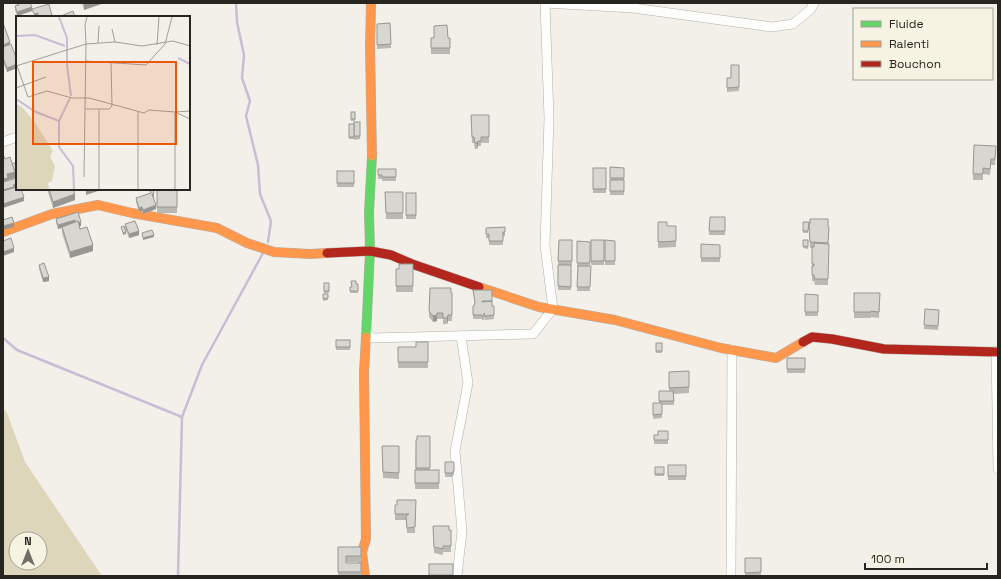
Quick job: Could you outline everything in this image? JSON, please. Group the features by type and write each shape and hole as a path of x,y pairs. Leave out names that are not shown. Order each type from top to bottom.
{"street":[{"path":"365,576 362,552 366,539 364,372 370,251 369,212 373,144 370,47 371,3"},
{"path":"366,331 372,338 533,334 553,309 545,245 549,118 545,3 633,8 772,27 792,24 811,9 814,3"},
{"path":"3,142 16,137"},
{"path":"3,232 52,214 98,205 132,213 217,228 247,243 274,252 310,254 370,251 391,255 412,264 539,307 615,320 732,350 776,358 812,337 832,339 884,349 997,351 998,470"},
{"path":"457,576 462,531 455,451 468,383 461,336"},
{"path":"731,576 732,350"}],"shaded area":[{"path":"3,408 7,413 25,462 102,576 3,576"}],"building":[{"path":"18,3 30,3 32,7 17,12 15,6 19,5"},
{"path":"49,4 52,16 38,16 38,13 34,14 32,9"},
{"path":"73,11 75,16 61,16"},
{"path":"3,23 10,42 3,45"},
{"path":"390,23 391,44 377,45 377,24"},
{"path":"447,25 448,38 450,38 450,48 431,48 431,38 434,38 434,26"},
{"path":"11,44 16,57 16,64 7,68 3,58 3,47"},
{"path":"731,65 739,65 739,87 727,88 727,78 731,78"},
{"path":"351,112 355,112 355,119 351,119"},
{"path":"471,115 489,115 489,137 481,137 481,141 478,141 477,143 475,143 474,137 472,137"},
{"path":"354,122 360,122 360,136 354,136"},
{"path":"349,124 354,124 354,137 349,137"},
{"path":"974,145 996,146 995,159 991,159 990,169 983,168 983,174 973,174"},
{"path":"3,156 5,159 10,157 15,172 7,174 8,178 3,179"},
{"path":"16,162 16,170 15,171 12,164"},
{"path":"610,167 624,168 624,178 610,178"},
{"path":"593,168 606,168 606,189 593,189"},
{"path":"378,169 396,169 396,177 382,177 382,175 378,175"},
{"path":"337,171 354,171 354,183 337,183"},
{"path":"16,178 16,184 13,185 14,187 3,190 3,182"},
{"path":"610,180 624,180 624,191 610,191"},
{"path":"16,187 16,190 21,190 24,197 3,204 3,191"},
{"path":"49,190 73,190 75,194 53,202"},
{"path":"153,190 154,193 152,194 156,205 143,210 142,207 139,208 136,198 151,193 150,191"},
{"path":"157,190 177,190 177,207 157,207"},
{"path":"385,192 403,192 403,213 386,213"},
{"path":"406,193 416,193 416,215 406,215"},
{"path":"78,212 81,222 75,222 75,220 58,225 56,219"},
{"path":"12,217 14,223 3,226 3,220"},
{"path":"710,217 725,217 725,231 709,231"},
{"path":"810,219 828,219 828,243 810,242"},
{"path":"78,221 80,229 87,227 93,245 70,252 62,227"},
{"path":"135,221 139,231 129,234 125,224"},
{"path":"658,222 667,222 667,226 676,226 676,241 658,242"},
{"path":"803,222 809,222 808,231 803,231"},
{"path":"124,226 126,232 123,233 121,227"},
{"path":"505,227 505,232 503,232 503,241 489,241 489,234 486,234 486,228"},
{"path":"152,230 154,235 143,238 142,233"},
{"path":"11,238 14,248 3,252 3,241"},
{"path":"559,240 572,240 572,261 558,261"},
{"path":"591,240 604,240 604,261 591,261"},
{"path":"605,240 615,241 615,261 605,261"},
{"path":"803,240 808,240 808,247 803,246"},
{"path":"577,241 590,242 590,263 577,263"},
{"path":"814,243 829,244 828,279 815,279 814,275 812,275 812,266 814,266 814,264 812,264 812,247 814,247"},
{"path":"701,244 720,245 720,258 701,258"},
{"path":"44,263 49,277 43,278 39,265"},
{"path":"399,264 413,264 413,286 396,286 396,269 399,269"},
{"path":"558,265 571,265 571,287 558,286"},
{"path":"578,266 591,266 590,287 577,287"},
{"path":"351,281 356,281 356,284 358,284 358,291 350,291 350,287 352,287"},
{"path":"324,283 329,283 329,291 324,291"},
{"path":"430,288 451,288 452,315 448,315 447,318 443,318 443,313 437,313 437,315 433,316 429,311"},
{"path":"473,290 492,290 492,301 492,306 494,306 494,315 485,316 484,313 484,316 473,315 473,306 475,302"},
{"path":"854,293 880,293 879,312 854,312"},
{"path":"323,294 328,294 328,298 323,299"},
{"path":"805,294 818,295 818,312 805,312"},
{"path":"925,309 939,310 938,326 924,325"},
{"path":"336,340 350,340 350,347 336,347"},
{"path":"416,342 428,342 428,362 398,362 398,347 416,347"},
{"path":"656,343 662,343 662,351 656,351"},
{"path":"787,358 805,358 805,369 787,369"},
{"path":"689,371 689,387 669,388 669,372"},
{"path":"659,391 673,391 674,401 659,401"},
{"path":"653,403 662,403 662,414 653,415"},
{"path":"658,431 668,431 668,440 654,440 654,435 658,435"},
{"path":"417,436 430,436 430,468 416,468"},
{"path":"382,446 399,446 399,473 383,472"},
{"path":"445,462 454,462 453,473 445,473"},
{"path":"668,465 686,465 686,476 668,476"},
{"path":"655,467 664,467 664,474 655,474"},
{"path":"415,470 439,470 439,483 415,483"},
{"path":"397,500 416,500 415,527 407,528 406,516 409,514 395,514 395,505 397,505"},
{"path":"433,526 449,526 449,530 451,530 451,546 443,546 443,549 434,547"},
{"path":"338,547 361,547 361,556 346,556 346,563 361,563 361,572 338,572"},
{"path":"745,558 761,558 761,572 745,573"},
{"path":"429,564 453,564 453,575 429,575"}],"waterway":[{"path":"236,3 237,22 244,55 242,78 250,101 246,116 258,165 260,194 271,221 268,242"},
{"path":"178,576 182,417 202,365 263,253"},
{"path":"3,338 17,350 182,417"}],"traffic: fast":[{"path":"366,337 372,156"}],"traffic: slow":[{"path":"371,3 370,47 372,156"},
{"path":"3,232 52,214 98,205 132,213 217,228 247,243 274,252 310,254 327,253"},
{"path":"479,287 539,307 615,320 721,348 776,358 803,342"},
{"path":"365,576 362,552 366,539 364,372 366,337"}],"traffic: jam":[{"path":"327,253 370,251 391,255 412,264 479,287"},
{"path":"803,342 812,337 832,339 884,349 998,352"}]}
